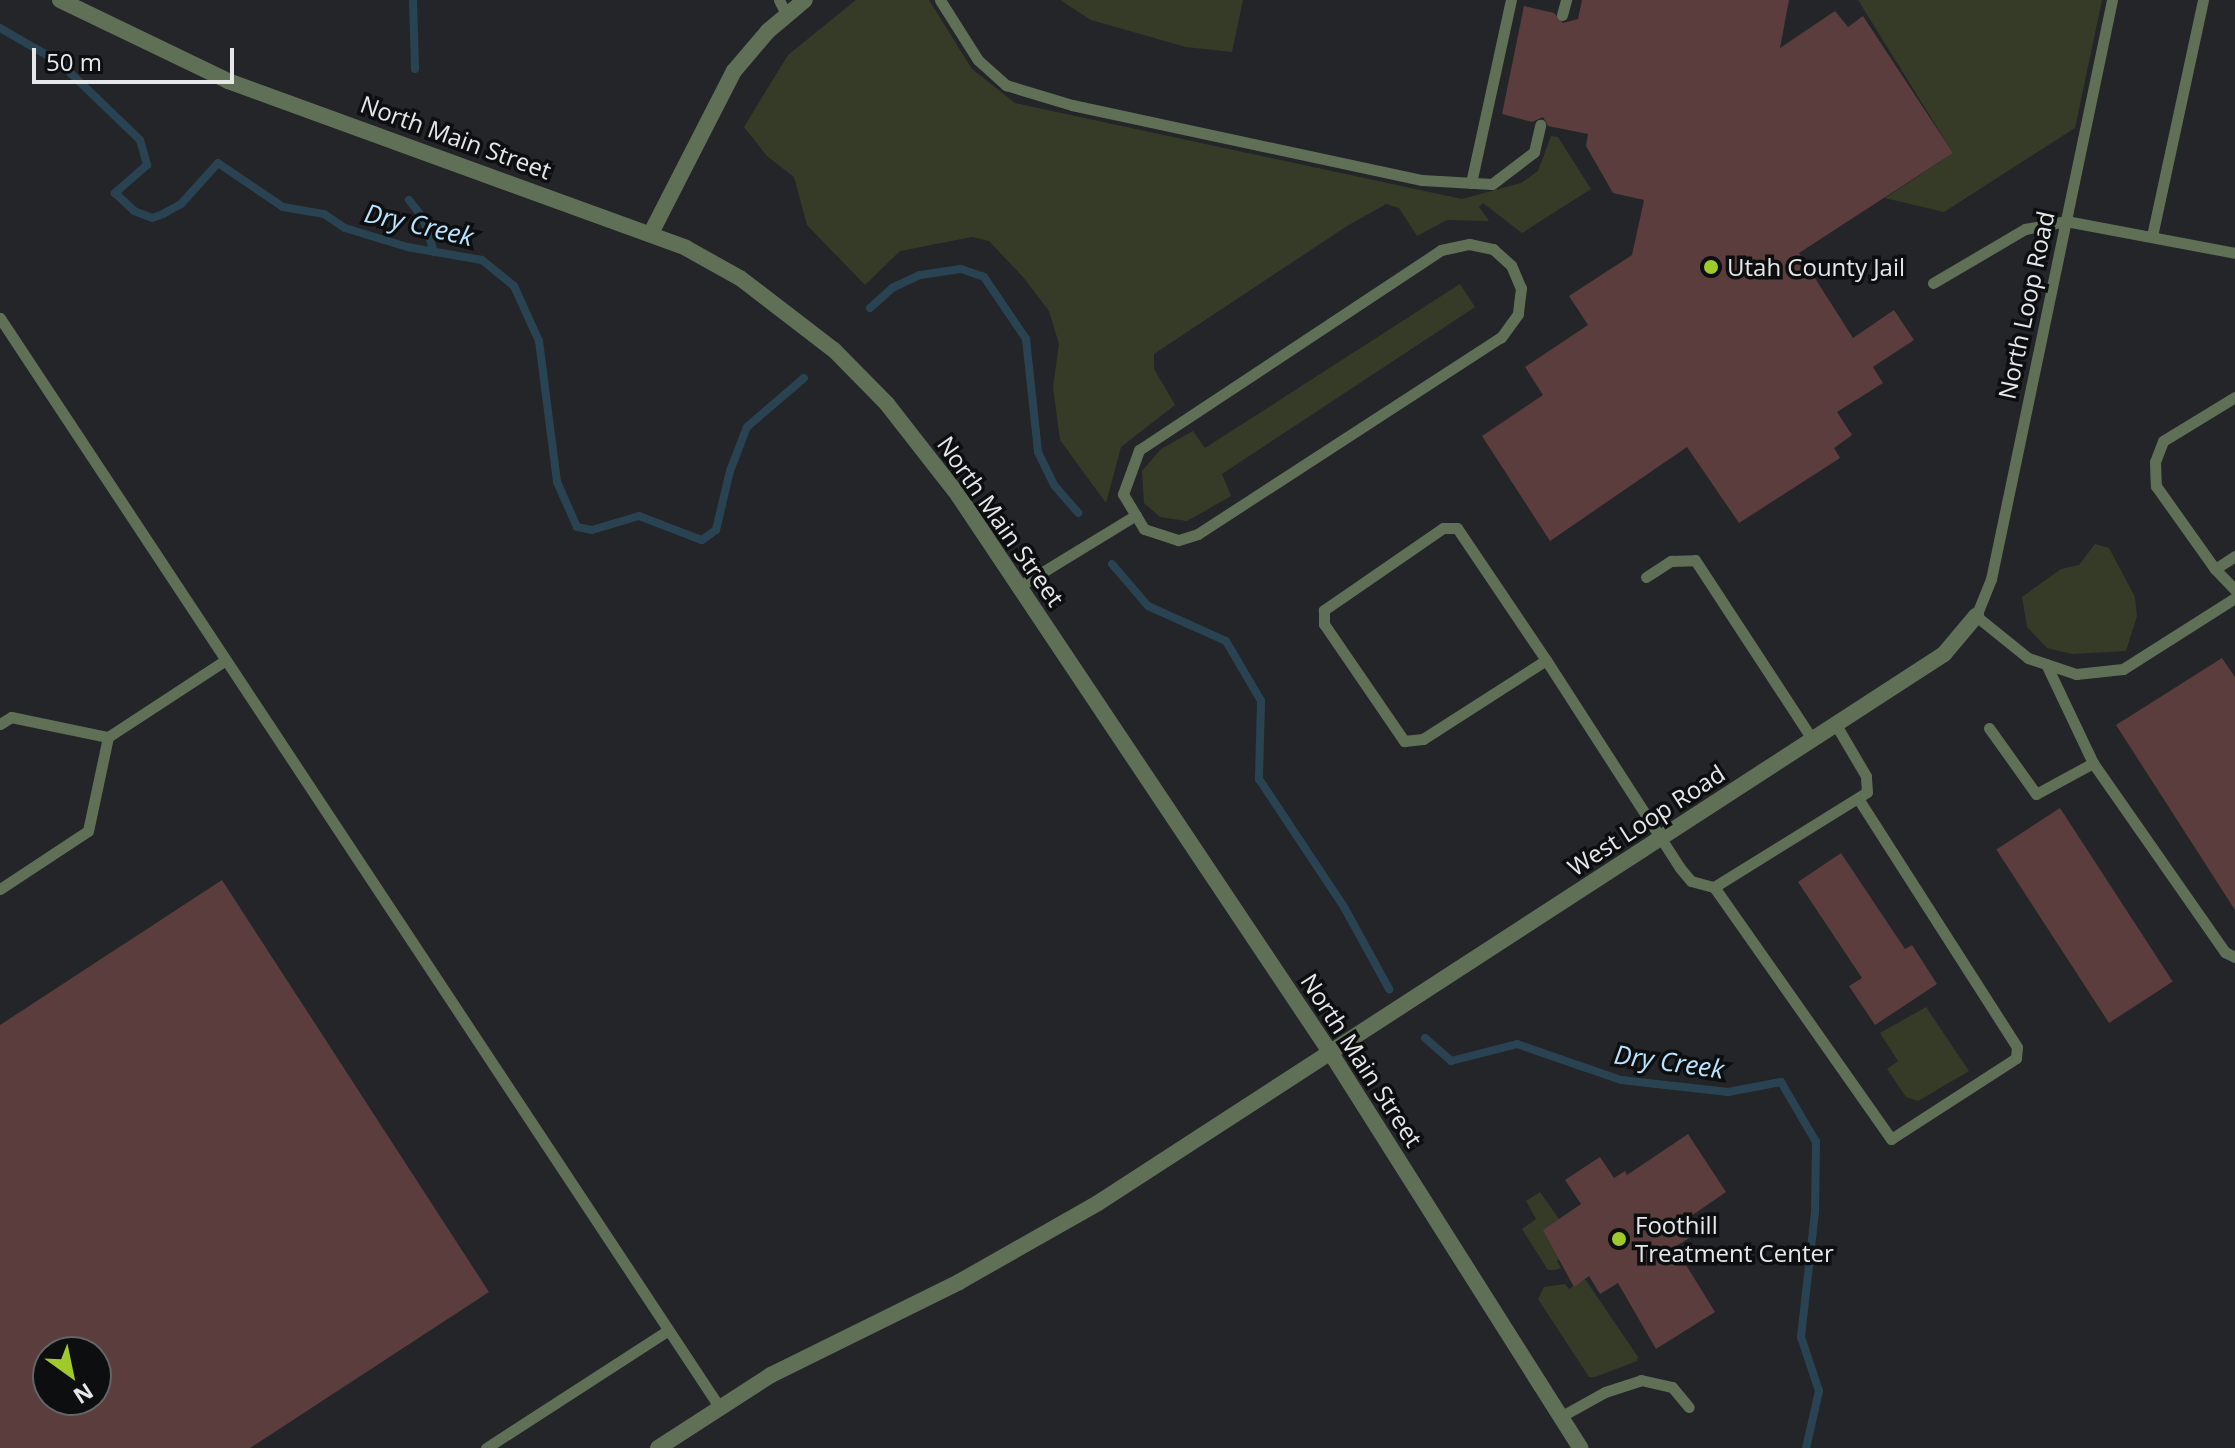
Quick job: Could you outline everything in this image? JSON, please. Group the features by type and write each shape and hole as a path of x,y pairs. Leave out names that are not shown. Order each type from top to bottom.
{"street":[{"name":"North Main Street","path":"60,0 228,81 651,233 740,278 834,350 896,415 958,495 1332,1055 1580,1448"},
{"path":"651,233 719,94 783,7 805,0"},
{"name":"West Loop Road","path":"658,1448 820,1349 1046,1235 1332,1055 1944,654 1976,616"}],"lane":[{"path":"940,0 978,60 1006,85 1072,105 1422,180 1492,184 1534,152 1540,125"},
{"path":"1471,183 1511,0"},
{"path":"1562,15 1566,0"},
{"name":"North Loop Road","path":"1976,616 1991,579 2112,0"},
{"path":"2152,236 2203,0"},
{"path":"1933,283 2025,229 2066,221 2234,248"},
{"path":"1469,244 1493,249 1511,265 1521,288 1518,314 1501,337 1198,534 1178,540 1159,537 1144,529 1136,515 1123,494 1127,474 1139,450 1167,430 1441,250 1469,244"},
{"path":"0,318 665,1332 720,1408"},
{"path":"2235,397 2163,441 2155,462 2156,486 2215,569 2235,590"},
{"path":"1018,587 1136,515"},
{"path":"1546,660 1423,739 1404,741 1324,624 1324,610 1443,528 1457,528 1546,660 1661,839 1691,881 1714,887 1891,1139 2016,1058 2017,1047 1858,798"},
{"path":"1646,577 1685,556 1695,560 1813,740"},
{"path":"2215,569 2235,556"},
{"path":"1976,616 2028,658 2076,674 2123,669 2235,598"},
{"path":"0,889 88,831 108,737 224,661"},
{"path":"2046,664 2093,763 2225,952 2235,957"},
{"path":"0,724 11,717 108,737"},
{"path":"1714,887 1867,792 1866,776 1836,725"},
{"path":"1989,728 2036,794 2093,763"},
{"path":"486,1448 665,1332"},
{"path":"1560,1417 1605,1392 1641,1380 1672,1387 1689,1407"}],"green space":[{"path":"856,0 929,0 972,69 1015,103 1462,199 1521,183 1538,171 1551,136 1558,137 1591,189 1522,233 1483,203 1479,207 1489,221 1447,220 1417,236 1399,208 1386,204 1347,226 1154,354 1154,369 1175,405 1121,447 1106,503 1060,440 1053,387 1059,344 1049,311 989,241 972,237 900,251 865,285 807,225 794,177 767,156 744,127 788,55"},
{"path":"1060,0 1243,0 1232,52 1186,47 1091,20"},
{"path":"1858,0 2102,0 2075,128 1944,212 1885,198 1953,153"},
{"path":"1460,284 1475,307 1222,474 1231,496 1187,521 1160,517 1144,503 1142,471 1161,449 1193,431 1205,448"},
{"path":"2095,544 2109,548 2135,597 2137,616 2126,651 2072,654 2047,648 2027,627 2022,597 2061,569 2079,565"},
{"path":"1926,1007 1969,1071 1918,1101 1906,1097 1887,1069 1898,1061 1880,1033"},
{"path":"1540,1192 1559,1219 1562,1258 1557,1261 1561,1268 1555,1270 1548,1270 1522,1229 1536,1219 1526,1201"},
{"path":"1585,1279 1638,1357 1637,1361 1595,1377 1589,1377 1538,1299 1544,1287 1565,1284 1569,1289"}],"building":[{"name":"Utah County Jail","path":"1582,0 1789,0 1780,48 1835,11 1848,27 1863,16 1953,153 1799,253 1853,338 1894,310 1914,340 1873,367 1883,383 1837,412 1852,435 1834,448 1840,458 1739,523 1687,447 1550,541 1482,436 1543,395 1525,367 1588,325 1569,296 1632,255 1644,200 1613,193 1586,146 1588,134 1548,126 1543,117 1532,122 1502,114 1524,6 1554,13 1563,23 1578,19"},
{"path":"2222,658 2235,677 2235,910 2116,725"},
{"path":"2060,808 2173,982 2109,1023 1996,849"},
{"path":"1841,853 1905,949 1912,945 1937,984 1875,1025 1849,986 1862,978 1798,882"},
{"path":"222,880 489,1292 250,1448 0,1448 0,1025"},
{"name":"Foothill Treatment Center","path":"1688,1134 1726,1192 1691,1216 1700,1231 1675,1247 1715,1312 1656,1349 1618,1283 1600,1294 1589,1276 1574,1287 1543,1230 1581,1204 1565,1180 1600,1157 1614,1178 1625,1171 1627,1175"}],"waterway":[{"path":"413,0 415,69"},
{"name":"Dry Creek","path":"0,28 59,62 140,140 147,165 115,193 134,211 152,218 181,204 218,163 283,207 324,214 345,228 407,247 482,260 514,286 539,341 557,482 577,527 592,530 639,516 702,540 716,530 730,471 747,427 804,378"},
{"path":"409,200 423,218 434,252"},
{"name":"Dry Creek","path":"870,308 892,288 920,275 961,269 984,277 1026,339 1038,452 1054,485 1078,513"},
{"name":"Dry Creek","path":"1112,564 1148,606 1226,641 1261,701 1259,779 1344,907 1389,989"},
{"name":"Dry Creek","path":"1425,1038 1451,1061 1517,1044 1621,1080 1728,1092 1781,1082 1816,1142 1815,1212 1801,1337 1819,1391 1806,1448"}],"place":[{"name":"Utah County Jail","path":"1711,267"},
{"name":"Foothill Treatment Center","path":"1619,1239"}]}
